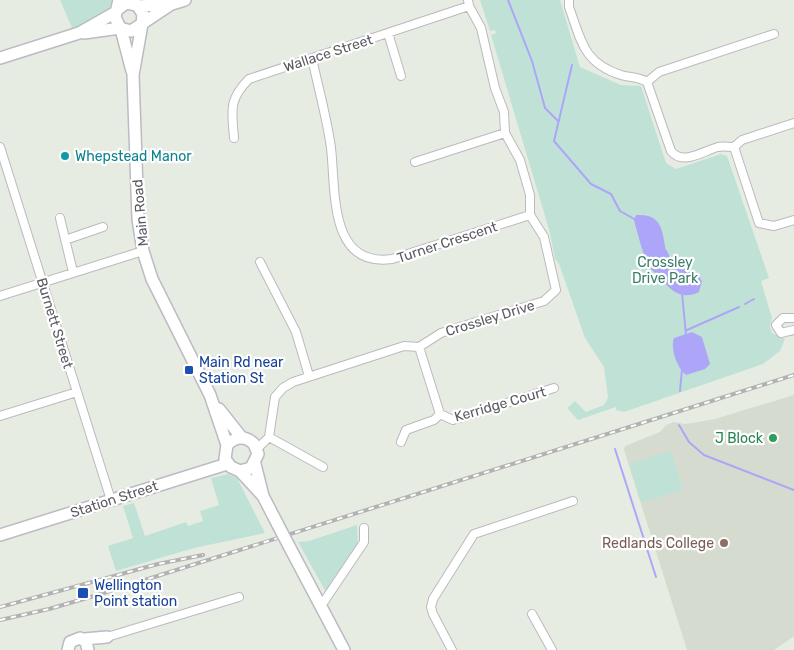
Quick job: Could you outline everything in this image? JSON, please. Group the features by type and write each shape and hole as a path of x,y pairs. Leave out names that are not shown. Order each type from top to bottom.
{"main road":[{"path":"0,58 79,33 121,28 134,31 142,23 172,4 185,0"},
{"path":"79,33 126,3 172,4"},
{"path":"137,4 143,14 142,23"},
{"path":"118,7 115,20 121,28"},
{"name":"Main Road","path":"142,23 133,75 138,219 143,252 152,279 210,395 229,424 242,438 251,441 257,449"},
{"name":"Main Road","path":"121,28 133,75"},
{"name":"Main Road","path":"210,395 227,445 224,454 227,464"},
{"path":"227,445 231,441 242,438"},
{"path":"257,449 254,464 263,496 344,650"},
{"path":"227,464 240,471 263,496"},
{"name":"Station Street","path":"0,536 227,464"},
{"path":"240,471 246,470 254,464"},
{"path":"58,650 69,646 76,638 87,646 107,636"}],"street":[{"path":"569,0 586,54 596,64 622,75 640,77 647,82 671,151 675,156 682,159 721,146 734,147 742,140 794,123"},
{"name":"Wallace Street","path":"234,138 232,106 238,90 249,79 388,33 468,3"},
{"name":"Crossley Drive","path":"269,437 276,397 282,388 308,376 404,346 419,347 441,333 544,301 556,290 555,281 548,264 544,237 530,215 530,195 520,160 504,133 504,112 495,88 481,28 468,3"},
{"path":"388,33 401,76"},
{"path":"647,82 659,72 774,34"},
{"name":"Turner Crescent","path":"312,58 331,148 335,209 340,226 351,247 366,258 379,261 392,259 530,215"},
{"path":"415,162 504,133"},
{"name":"Burnett Street","path":"0,147 111,500"},
{"path":"734,147 759,223 774,226 794,220"},
{"path":"0,178 9,175"},
{"path":"60,218 73,272"},
{"path":"65,240 103,227"},
{"path":"0,296 143,252"},
{"path":"260,262 296,332 308,376"},
{"path":"794,318 783,318 776,325 780,333 794,330"},
{"path":"419,347 440,414"},
{"name":"Kerridge Court","path":"401,442 406,430 434,420 440,414 453,420 554,388"},
{"path":"0,416 77,392"},
{"path":"257,449 269,437 323,467"},
{"path":"452,650 431,608 433,599 474,534 573,501"},
{"path":"321,606 364,542 364,528"},
{"path":"107,636 239,597"},
{"path":"532,614 552,650"}],"shaded area":[{"path":"636,215 654,218 659,223 669,259 698,275 702,281 699,292 683,295 673,291 648,265 634,220"},
{"path":"692,332 702,337 710,364 705,369 686,375 677,363 673,342 674,338"},
{"name":"Redlands College","path":"794,395 794,636 774,650 687,650 624,450 625,446 660,432 666,425 674,422 685,424 715,419"}],"green space":[{"path":"60,0 113,0 103,16 73,30"},
{"name":"Crossley Drive Park","path":"480,0 560,0 580,67 621,85 641,86 666,163 676,169 721,154 727,156 769,278 761,281 772,318 770,326 772,333 785,339 780,351 763,364 624,412 616,410 616,407 578,420 567,408 575,401 586,412 604,405 608,398 604,367 585,338 559,264 555,259 550,233 491,35 496,33 495,30 490,31"},
{"path":"671,451 683,490 641,503 629,464"},
{"path":"228,474 237,478 265,533 194,548 116,571 108,546 133,538 123,506 134,503 145,536 186,522 188,526 203,521 200,511 219,505 211,478"},
{"path":"357,525 358,543 327,594 298,542 309,541"}],"waterway":[{"path":"508,0 532,61 545,108 558,121"},
{"path":"572,65 554,141 591,184 611,194 620,211 636,220"},
{"path":"666,251 670,260"},
{"path":"682,293 686,335"},
{"path":"745,304 754,299"},
{"path":"687,330 739,307"},
{"path":"680,391 682,370"},
{"path":"679,425 689,442 704,455 794,490"},
{"path":"615,449 656,577"}],"railway":[{"path":"0,620 94,596 794,375"},
{"path":"0,607 158,564 203,555"}],"place":[{"name":"Whepstead Manor","path":"65,156"},
{"name":"Main Rd near Station St","path":"189,370"},
{"name":"J Block","path":"773,438"},
{"name":"Redlands College","path":"724,543"},
{"name":"Wellington Point station","path":"83,593"}]}
